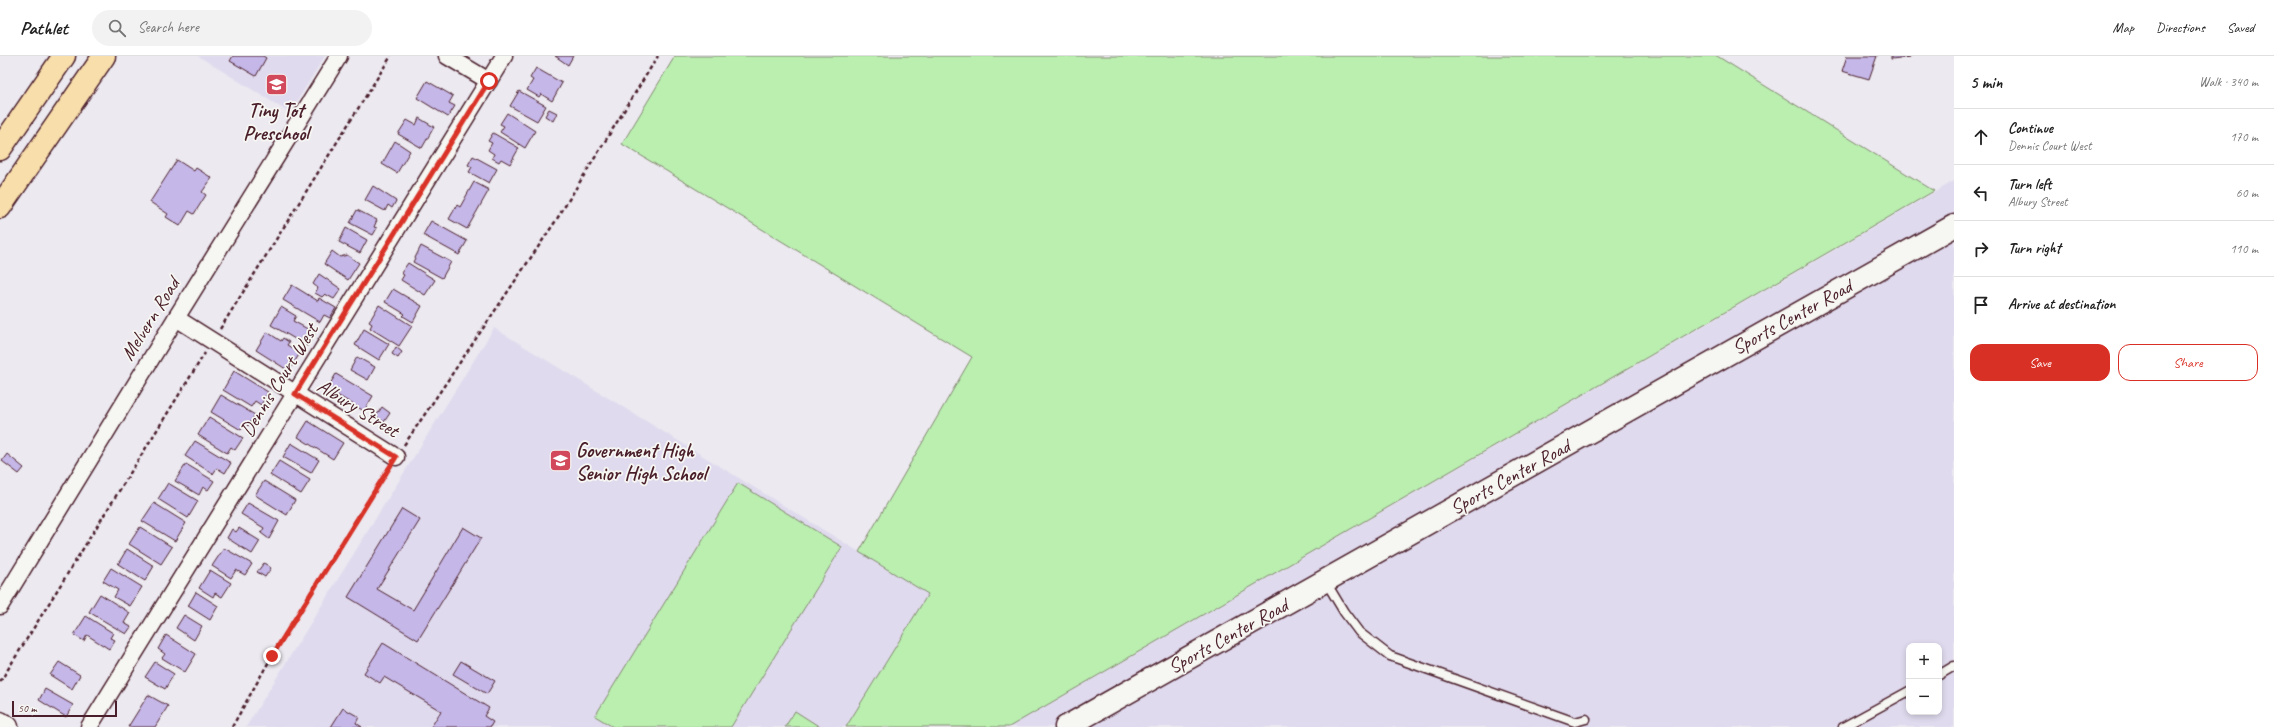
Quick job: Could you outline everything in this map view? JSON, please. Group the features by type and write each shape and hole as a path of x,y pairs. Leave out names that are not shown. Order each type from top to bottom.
{"highway":[{"path":"0,149 64,56"},
{"path":"0,207 104,56"}],"main road":[{"name":"Sports Center Road","path":"1066,727 1954,226"},
{"path":"0,723 7,727"}],"street":[{"name":"Melvern Road","path":"0,606 176,318 339,56"},
{"path":"447,56 489,81"},
{"name":"Dennis Court West","path":"89,727 504,56"},
{"name":"Albury Street","path":"176,318 396,457"}],"lane":[{"path":"1326,581 1344,612 1359,632 1390,656 1574,722 1586,719"},
{"path":"1942,673 1954,666"},
{"path":"1843,727 1906,693"}],"path":[{"path":"0,682 390,56"},
{"path":"232,727 272,656 396,457 554,222 658,56"}],"shaded area":[{"name":"Tiny Tot Preschool","path":"198,56 325,56 290,113"},
{"path":"1954,181 1954,727 1010,727"},
{"name":"Government High Senior High School","path":"494,328 928,594 846,727 246,727"}],"green space":[{"path":"675,56 1717,56 1934,191 1009,727 846,727 928,594 859,552 972,357 622,144"},
{"path":"738,483 842,547 731,727 613,727 595,716"},
{"path":"795,711 820,727 785,727"}],"building":[{"path":"233,56 263,56 266,58 256,76 230,61"},
{"path":"555,56 573,56 568,65"},
{"path":"1847,56 1877,56 1869,79 1842,71"},
{"path":"1891,56 1910,56 1910,57 1891,59"},
{"path":"536,68 562,83 552,101 541,94 539,97 527,90 533,80 530,78"},
{"path":"427,81 453,96 449,103 455,106 448,117 417,98"},
{"path":"519,91 546,106 537,121 510,106"},
{"path":"549,109 557,113 553,121 545,116"},
{"path":"507,113 535,131 525,148 500,132 504,126 500,124"},
{"path":"419,118 434,127 422,148 398,134 407,120 416,125"},
{"path":"493,133 519,148 510,164 501,159 499,162 492,158 494,154 488,150 492,143 488,141"},
{"path":"395,141 410,151 397,173 382,164"},
{"path":"473,156 497,169 489,183 469,172 472,167 468,165"},
{"path":"177,160 194,171 196,168 212,178 202,192 206,195 194,214 189,211 180,226 166,217 168,214 150,202"},
{"path":"474,182 489,190 467,229 449,219 457,205 460,207"},
{"path":"373,186 396,201 392,208 388,205 385,211 365,200"},
{"path":"357,210 377,220 374,227 377,228 373,235 350,223"},
{"path":"431,221 467,241 459,255 423,235"},
{"path":"346,228 367,240 360,253 339,242"},
{"path":"421,246 451,262 442,278 413,262"},
{"path":"332,251 340,257 347,255 359,263 348,280 324,264"},
{"path":"408,263 435,280 425,295 401,280 404,275 401,273"},
{"path":"319,274 341,289 334,299 325,294 322,297 315,293 318,288 313,284"},
{"path":"292,285 318,301 319,298 336,308 330,318 324,315 320,322 283,300"},
{"path":"393,289 422,306 413,322 403,316 405,314 385,302"},
{"path":"379,305 412,326 399,346 370,328 372,324 369,322"},
{"path":"281,307 296,316 293,321 315,333 307,346 271,325"},
{"path":"364,329 389,344 379,360 355,345"},
{"path":"267,332 281,341 283,338 289,342 287,345 300,353 289,371 256,350"},
{"path":"396,347 402,352 398,358 392,354"},
{"path":"357,357 375,367 368,380 350,370"},
{"path":"234,371 268,392 261,405 255,401 251,407 223,390"},
{"path":"336,374 373,396 364,411 327,389"},
{"path":"221,395 255,415 248,426 245,423 241,430 211,412"},
{"path":"382,407 390,413 384,422 376,416"},
{"path":"209,417 243,438 235,450 231,447 227,453 198,435"},
{"path":"308,421 343,443 333,459 298,437"},
{"path":"195,441 231,463 225,473 217,468 213,474 185,456"},
{"path":"291,443 319,460 311,473 283,457"},
{"path":"7,454 24,468 19,474 2,461"},
{"path":"279,461 310,480 301,494 270,475"},
{"path":"186,464 214,481 208,490 203,487 199,495 175,481"},
{"path":"264,481 295,500 287,515 255,495"},
{"path":"168,483 198,501 188,518 158,499"},
{"path":"154,503 186,523 175,541 142,521"},
{"path":"248,503 279,521 269,539 261,533 264,528 241,514"},
{"path":"402,509 420,520 377,589 413,610 463,527 481,538 418,640 348,597"},
{"path":"140,527 172,547 161,564 129,544"},
{"path":"239,528 260,541 252,554 227,538 232,529 236,532"},
{"path":"224,548 252,564 245,575 236,570 231,578 212,566"},
{"path":"127,549 154,566 145,581 118,564"},
{"path":"264,563 271,568 265,577 257,572"},
{"path":"111,568 142,587 130,606 114,597 118,590 103,581"},
{"path":"210,570 231,583 222,597 215,593 213,597 199,588"},
{"path":"196,592 218,606 210,620 188,606"},
{"path":"100,594 130,613 124,623 131,627 126,634 89,612"},
{"path":"184,615 202,626 194,640 176,628"},
{"path":"86,616 113,633 110,638 115,640 109,649 87,635 84,641 74,635"},
{"path":"166,635 196,654 185,672 162,658 165,654 158,649"},
{"path":"383,643 489,708 484,716 493,722 490,727 431,727 441,711 384,677 380,683 364,673"},
{"path":"461,661 495,681 487,694 453,674"},
{"path":"59,662 80,675 72,689 50,675"},
{"path":"155,662 174,674 165,689 145,677"},
{"path":"45,689 73,705 66,717 39,700"},
{"path":"148,695 168,706 155,727 128,727"},
{"path":"343,708 359,717 356,723 362,727 331,727"}],"place":[{"name":"Tiny Tot Preschool","path":"276,84"},
{"name":"Government High Senior High School","path":"561,461"}],"route":[{"path":"272,656 396,457 295,394 489,81"}]}
